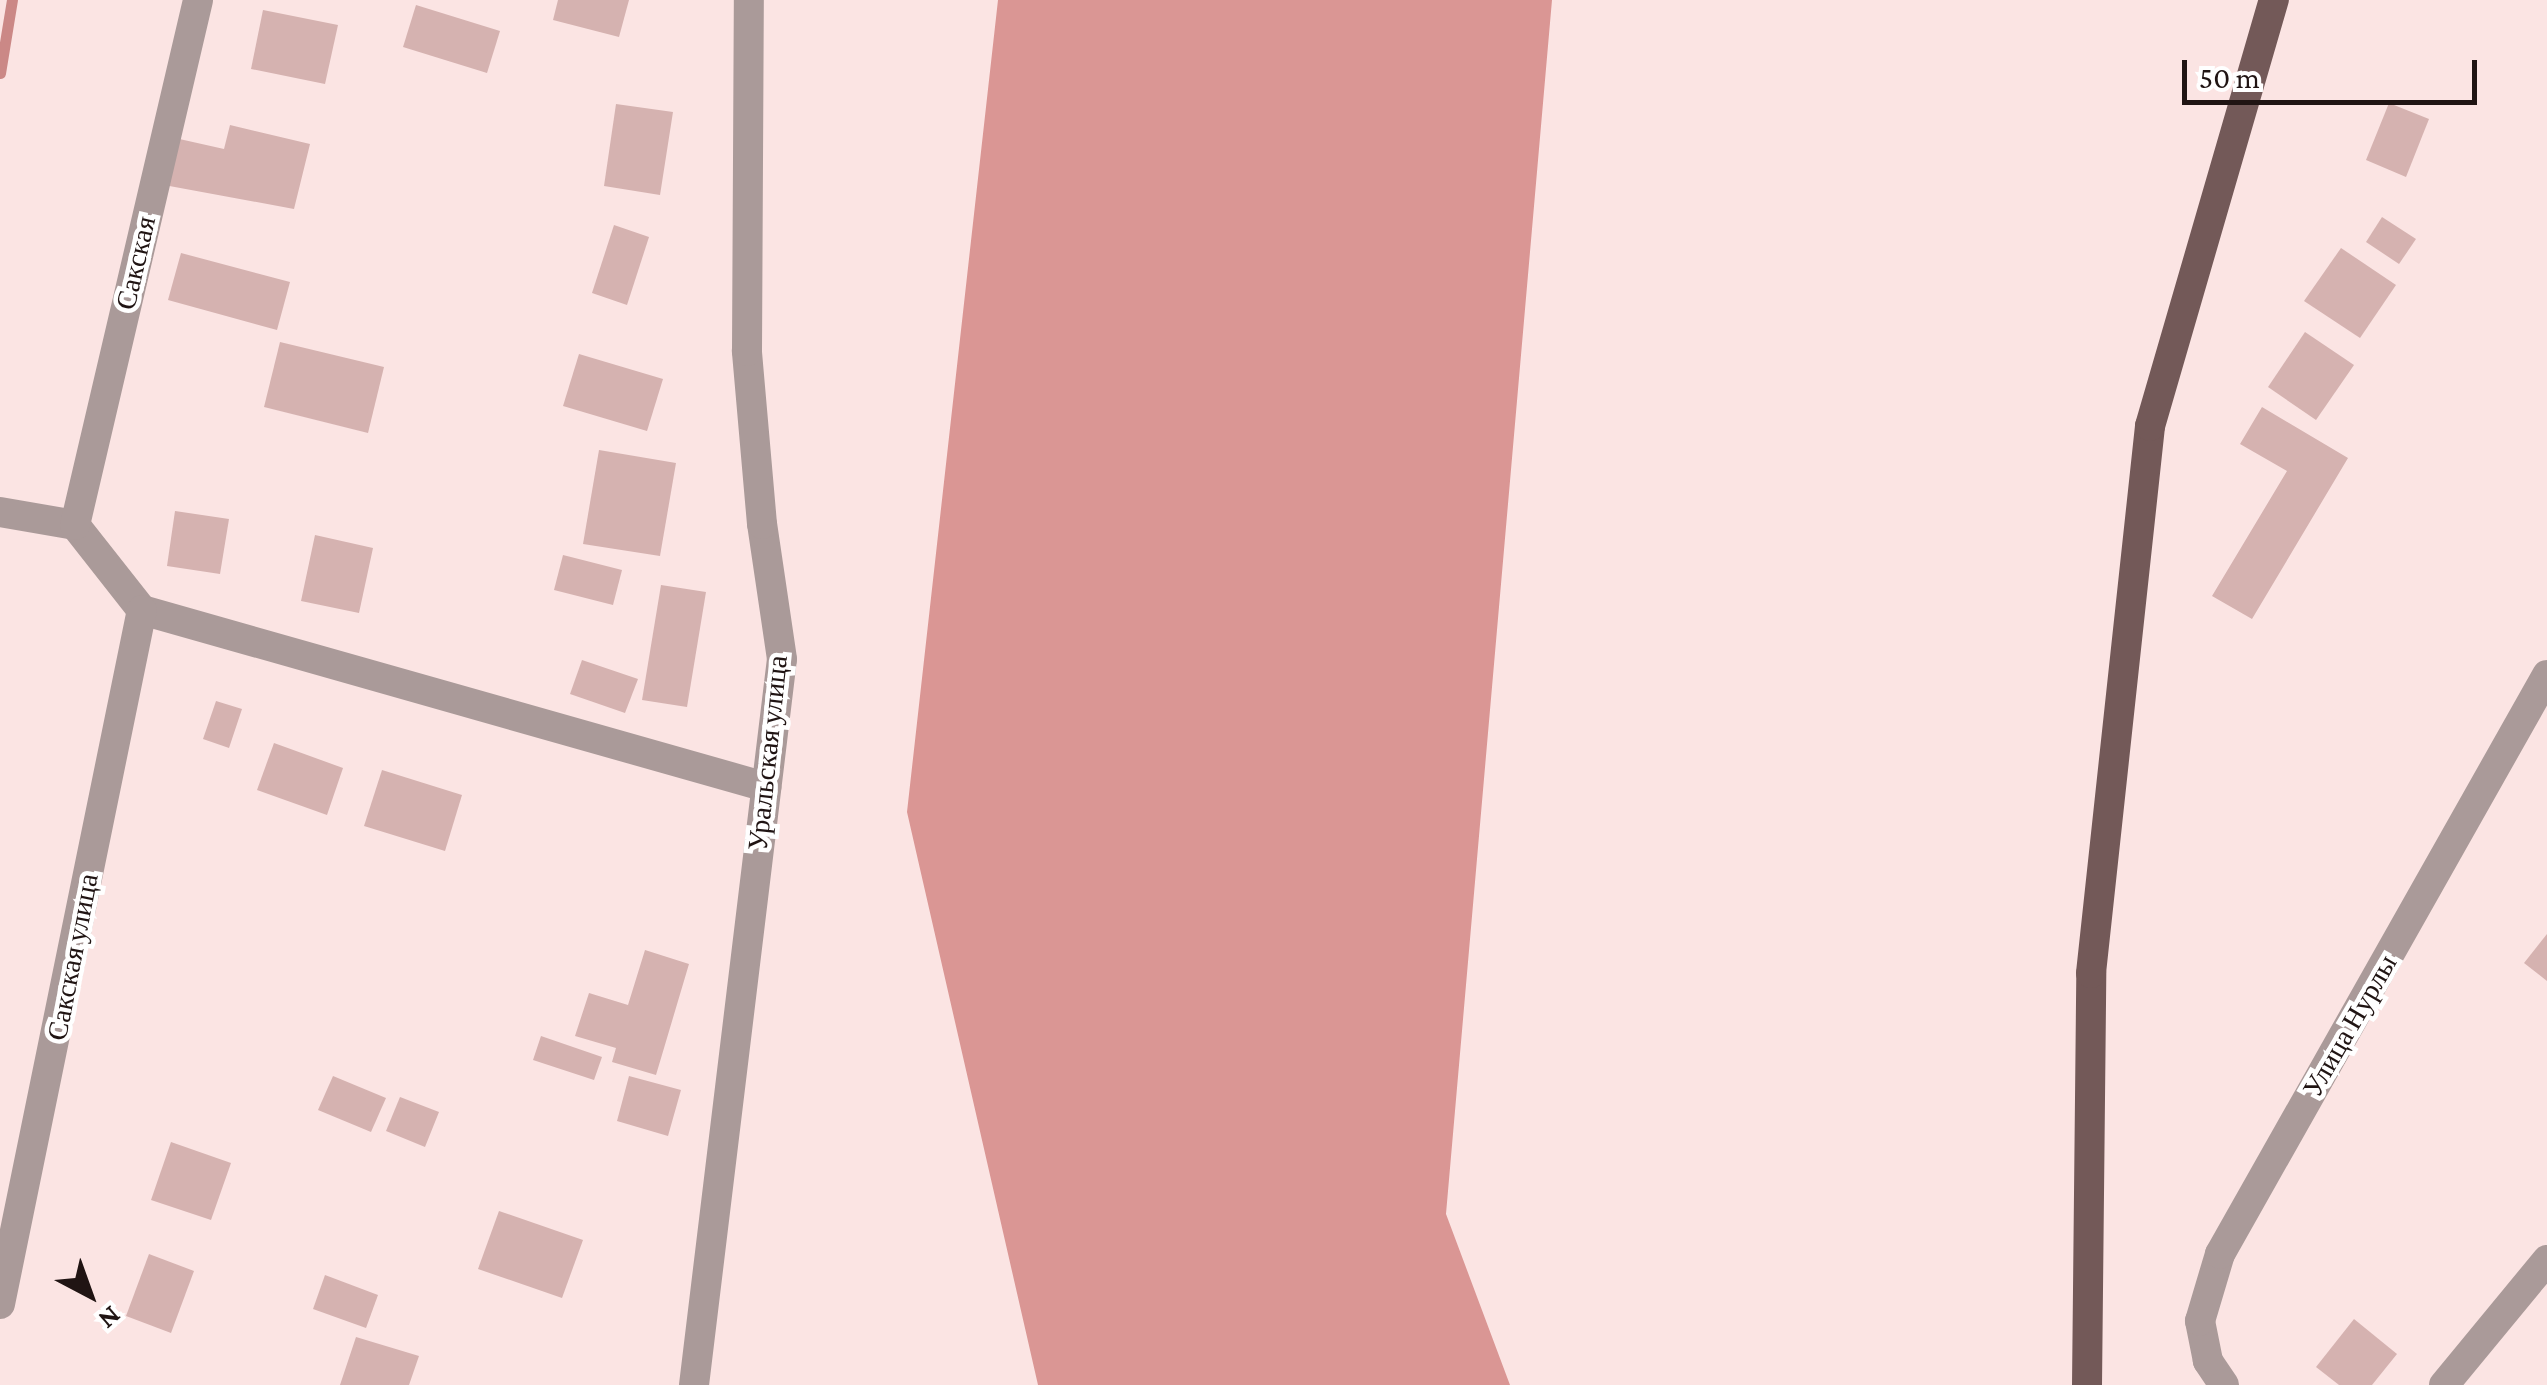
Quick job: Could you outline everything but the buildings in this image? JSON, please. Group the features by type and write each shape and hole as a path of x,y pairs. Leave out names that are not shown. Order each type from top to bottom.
{"main road":[{"path":"2088,1385 2091,973 2150,426 2274,0"}],"street":[{"name":"Сакская","path":"75,525 198,0"},
{"name":"Уральская улица","path":"694,1385 782,659 747,351 749,0"},
{"path":"0,512 75,525 142,610 766,787"},
{"name":"Сакская улица","path":"0,1304 142,610"},
{"name":"Улица Нурлы","path":"2224,1385 2208,1361 2200,1321 2220,1254 2547,675"},
{"path":"2444,1385 2547,1260"}],"shaded area":[{"path":"998,0 1552,0 1446,1214 1510,1385 1038,1385 907,812"}],"waterway":[{"path":"0,73 12,0"}]}
